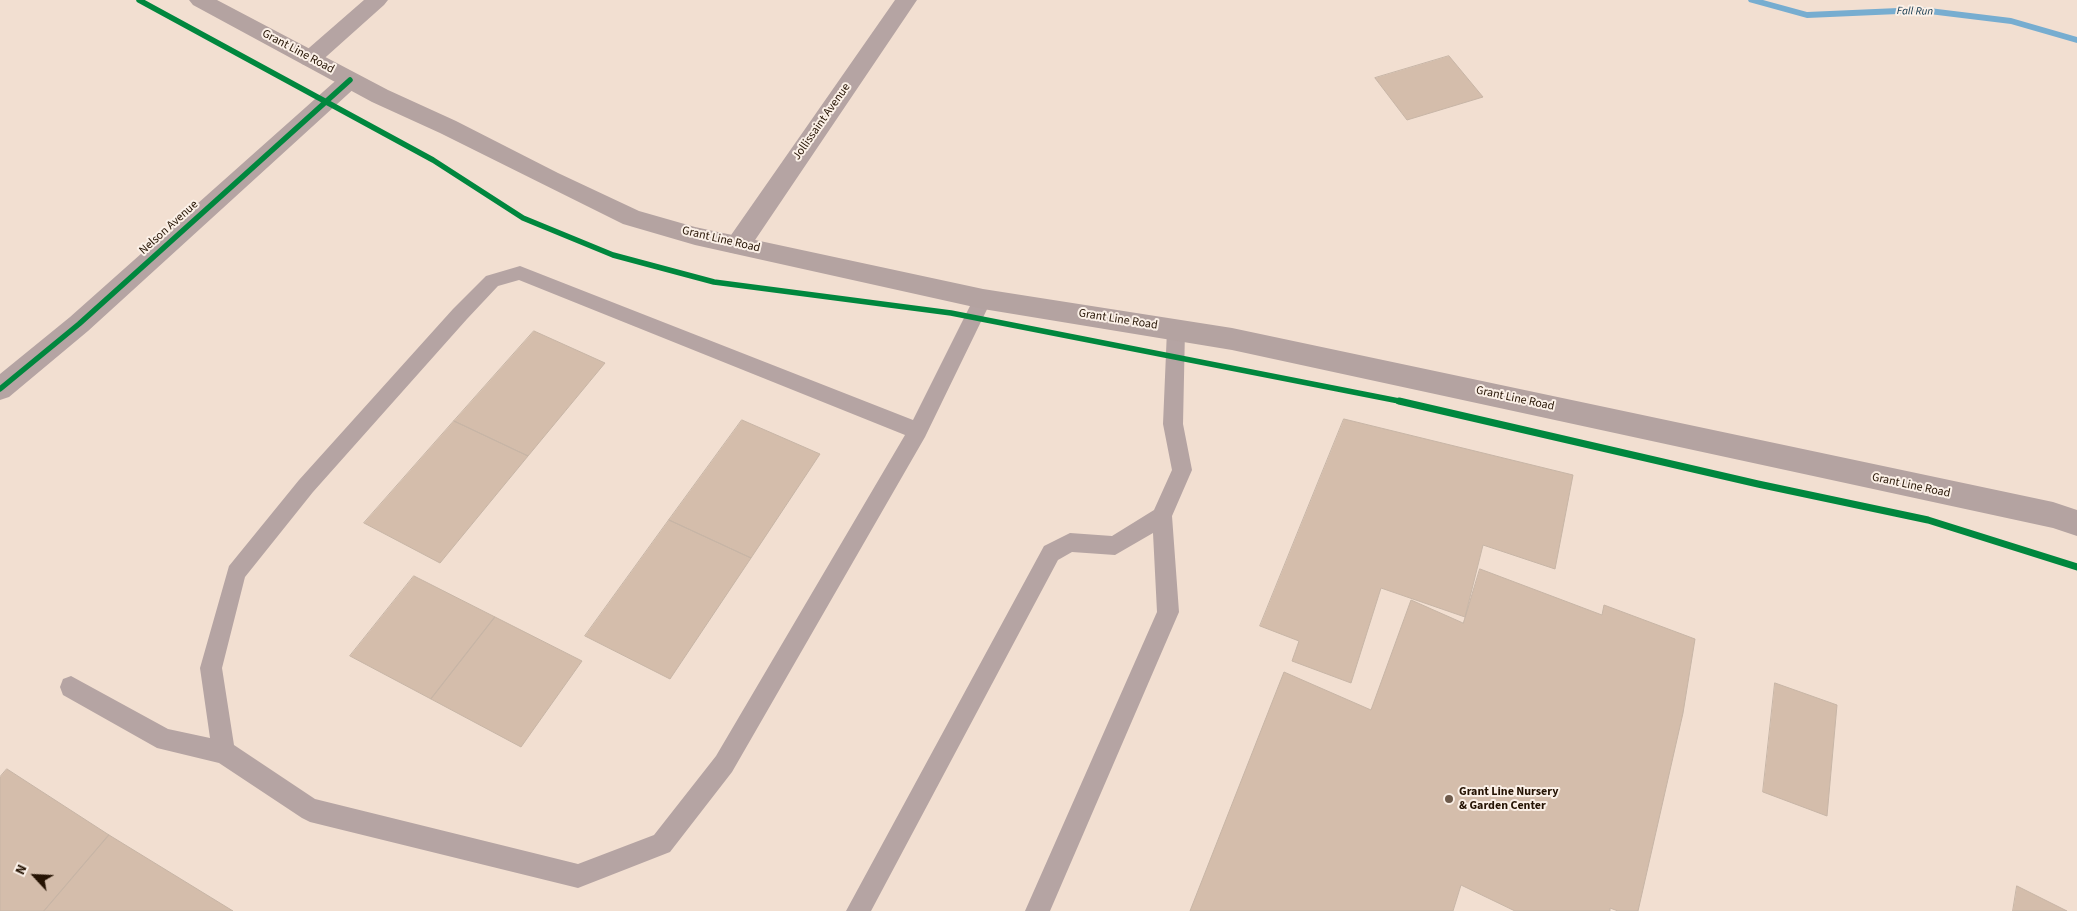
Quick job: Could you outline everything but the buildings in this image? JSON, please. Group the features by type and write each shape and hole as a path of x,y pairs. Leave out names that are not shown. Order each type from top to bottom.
{"main road":[{"name":"Grant Line Road","path":"200,0 350,80 550,179 632,218 695,236 983,299 1232,338 1874,478 2053,515 2077,523"}],"street":[{"path":"310,59 377,0"},
{"name":"Jollissaint Avenue","path":"738,245 906,0"},
{"name":"Nelson Avenue","path":"0,389 79,324 350,80"}],"lane":[{"path":"224,752 211,668 236,573 306,486 460,314 492,281 520,273 918,431"},
{"path":"72,687 165,740 224,752 310,810 578,876 662,844 724,764 918,431 983,299"},
{"path":"1037,911 1168,612 1162,516 1182,470 1173,424 1176,330"},
{"path":"858,911 1051,553 1070,542 1115,546 1162,516"}],"waterway":[{"name":"Fall Run","path":"1752,0 1807,15 1921,10 2011,21 2077,40"}],"cycle path":[{"path":"139,0 433,160 523,218 613,255 714,282 951,313 1387,398 1758,484 1928,520 2077,567"},
{"path":"0,389 79,324 350,80"}],"place":[{"name":"Grant Line Nursery & Garden Center","path":"1449,799"}]}
